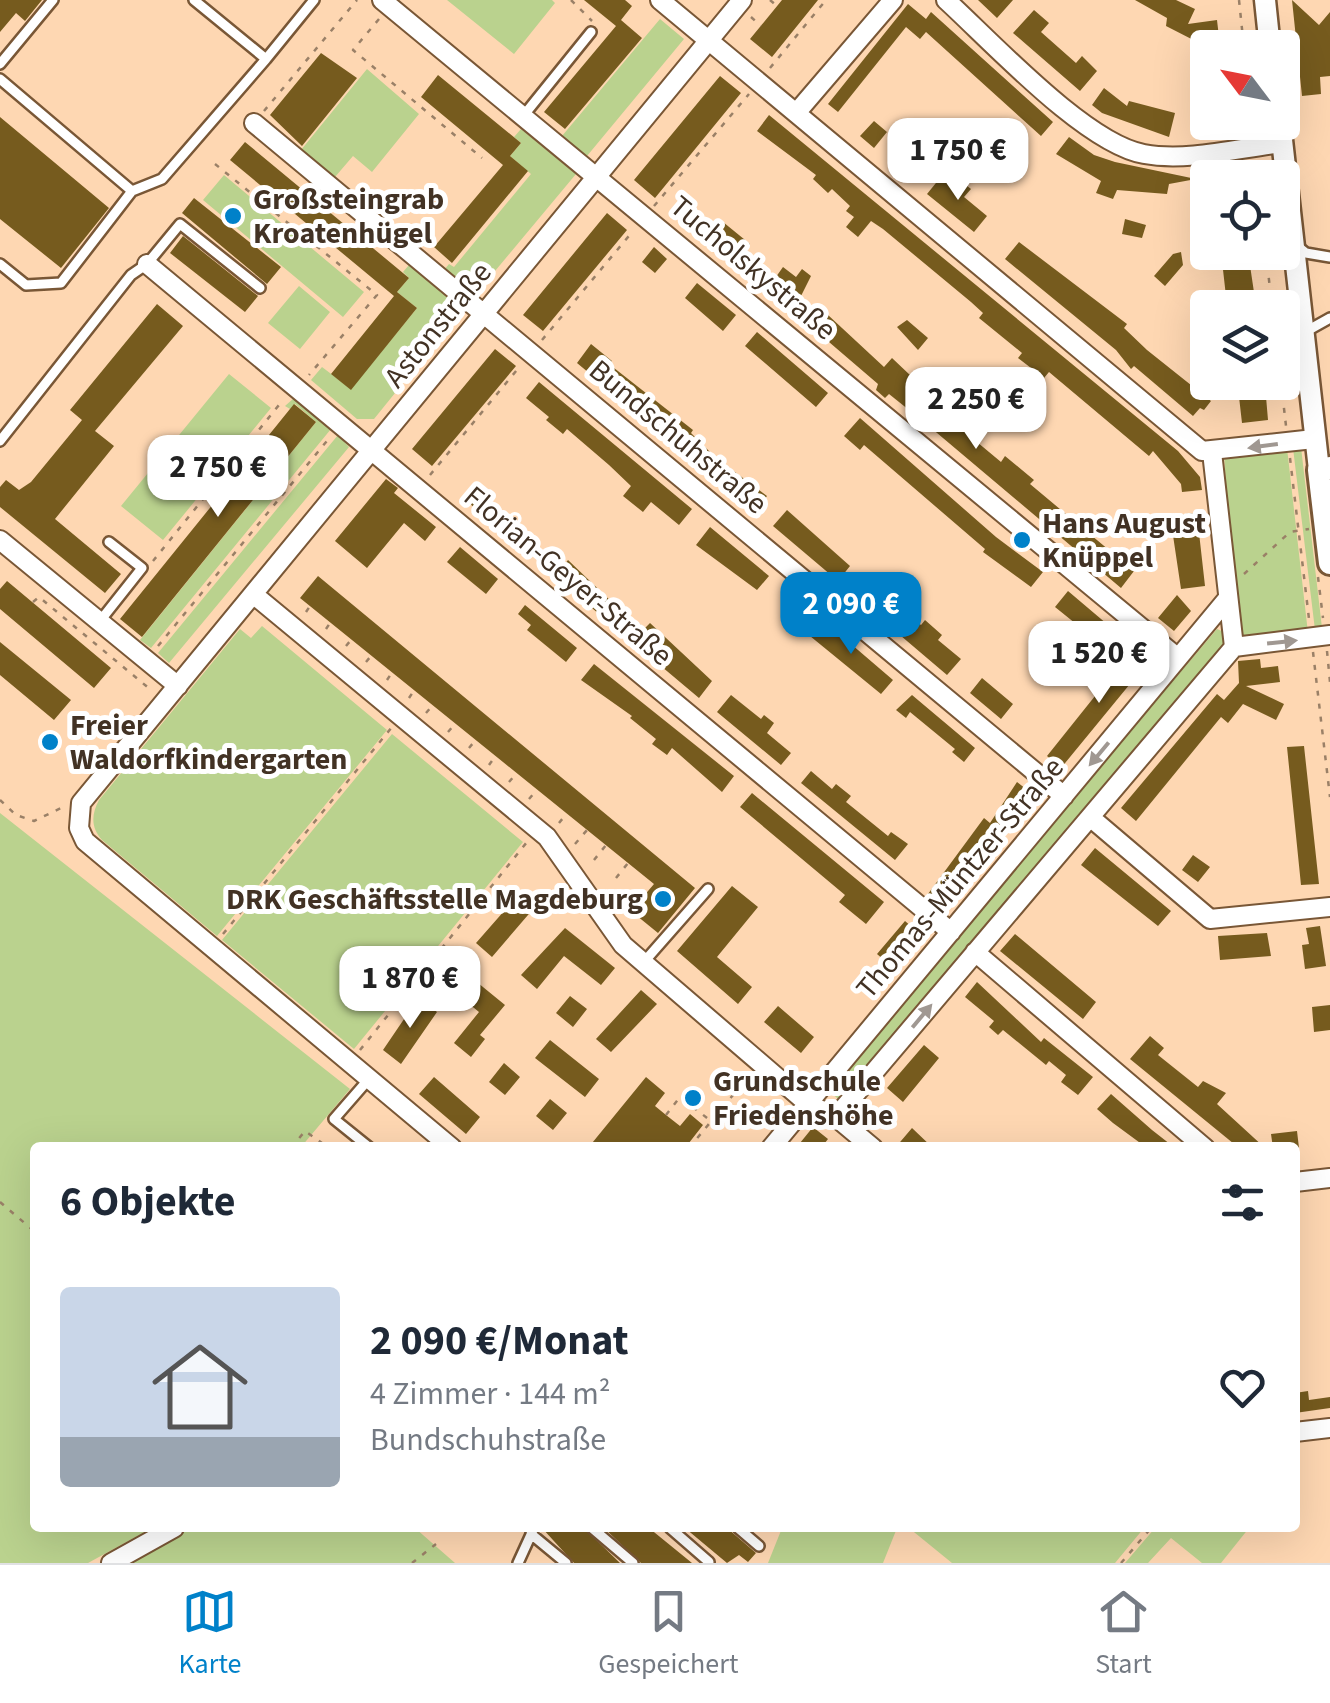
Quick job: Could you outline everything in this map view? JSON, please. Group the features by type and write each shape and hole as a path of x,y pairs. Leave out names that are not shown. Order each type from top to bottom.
{"main road":[{"path":"1324,469 1330,563"}],"street":[{"path":"660,0 1192,444 1212,452 1314,439"},
{"path":"797,112 893,0"},
{"path":"946,0 1082,122 1130,151 1163,156 1245,140"},
{"path":"1265,0 1268,30"},
{"name":"Tucholskystraße","path":"389,2 1178,658"},
{"name":"Astonstraße","path":"81,803 708,40 744,6"},
{"name":"Bundschuhstraße","path":"254,123 1064,796"},
{"name":"Florian-Geyer-Straße","path":"147,264 373,448 950,932"},
{"path":"1295,270 1314,439 1324,469"},
{"path":"1212,452 1234,647 1321,637"},
{"path":"0,540 178,686"},
{"name":"Thomas-Müntzer-Straße","path":"777,1142 1178,658 1228,591"},
{"path":"253,594 400,716 546,828 612,931 643,963 808,1104 836,1117 866,1142"},
{"name":"Thomas-Müntzer-Straße","path":"836,1117 1234,647"},
{"path":"81,803 78,828 85,841 445,1142"},
{"path":"1090,817 1210,919 1330,907"},
{"path":"975,952 1198,1142"},
{"path":"1300,1181 1330,1178"},
{"path":"1300,1431 1330,1428"},
{"path":"111,1563 167,1532"}],"lane":[{"path":"0,64 53,0"},
{"path":"194,0 266,58"},
{"path":"0,264 26,285 61,283 132,191 162,179 314,0"},
{"path":"524,114 591,32"},
{"path":"0,80 132,191"},
{"path":"0,441 131,275 147,264 180,224 260,288"},
{"path":"1300,248 1330,257"},
{"path":"1302,334 1330,318"},
{"path":"100,621 142,568 109,542"},
{"path":"643,963 708,889"},
{"path":"363,1142 334,1119 368,1080"},
{"path":"518,1563 532,1532"},
{"path":"533,1532 566,1563"},
{"path":"597,1532 634,1563"},
{"path":"675,1532 709,1562"},
{"path":"743,1532 759,1546"}],"path":[{"path":"254,123 357,0"},
{"path":"571,0 592,18 591,32"},
{"path":"770,0 778,6"},
{"path":"776,60 826,0"},
{"path":"1238,0 1242,30"},
{"path":"389,2 353,50 482,158"},
{"path":"744,6 761,26"},
{"path":"658,201 746,98"},
{"path":"142,568 145,570 377,294 214,164"},
{"path":"546,336 631,234"},
{"path":"436,469 519,368"},
{"path":"1283,400 1299,530 1321,637 1330,797"},
{"path":"146,660 342,423"},
{"path":"1228,591 1283,538 1299,530"},
{"path":"32,602 39,597 151,690"},
{"path":"306,612 310,606"},
{"path":"326,629 330,623"},
{"path":"346,646 350,640"},
{"path":"366,662 371,656"},
{"path":"387,680 392,674"},
{"path":"409,698 414,692"},
{"path":"426,713 432,706"},
{"path":"213,947 400,716"},
{"path":"444,737 454,725"},
{"path":"465,754 474,742"},
{"path":"485,770 494,758"},
{"path":"506,787 515,775"},
{"path":"525,804 535,792"},
{"path":"0,800 16,815 34,821 72,802 81,803"},
{"path":"349,1063 546,828 567,813"},
{"path":"575,844 587,830"},
{"path":"594,860 606,845"},
{"path":"616,878 628,863"},
{"path":"695,1142 743,1082"},
{"path":"666,1115 680,1097 711,1121"},
{"path":"296,1142 305,1131 321,1142"},
{"path":"0,1202 30,1228"},
{"path":"1121,1563 1148,1532"},
{"path":"412,1563 436,1544"}],"green space":[{"path":"447,0 552,0 555,3 514,54"},
{"path":"660,19 684,39 587,156 562,136"},
{"path":"367,69 419,114 372,172 353,156 335,177 301,150"},
{"path":"521,129 576,174 475,295 444,270 449,264 454,267 531,174 510,156 521,143 514,137"},
{"path":"224,175 364,292 343,317 203,200"},
{"path":"409,265 463,309 374,419 357,419 311,380 322,367 351,389 417,308 397,292 409,278 403,272"},
{"path":"299,286 330,312 300,349 268,323"},
{"path":"229,374 271,408 163,540 121,506"},
{"path":"294,398 331,429 151,648 140,640 316,422 295,404 290,409 285,406"},
{"path":"338,435 349,447 169,663 158,653"},
{"path":"1301,447 1322,628 1315,630 1293,448"},
{"path":"1287,448 1308,633 1236,641 1224,454"},
{"path":"262,626 387,730 217,936 102,840 94,826 94,816 99,800 240,629 251,638"},
{"path":"1217,629 1224,632 1225,648 842,1102 826,1089"},
{"path":"392,734 523,842 354,1049 222,940"},
{"path":"0,813 350,1089 305,1142 30,1142 30,1532 145,1532 88,1563 0,1563"},
{"path":"183,1532 420,1532 455,1563 125,1563"},
{"path":"780,1532 895,1532 883,1563 768,1563"},
{"path":"914,1532 1141,1532 1115,1563 952,1563"},
{"path":"1152,1532 1246,1532 1221,1563 1202,1563 1171,1538 1148,1563 1125,1563"}],"building":[{"path":"0,0 42,0 25,21 16,13 0,32"},
{"path":"584,0 625,0 632,6 621,20 642,38 565,129 544,112 616,26"},
{"path":"782,0 818,0 772,57 750,39"},
{"path":"978,0 1013,0 997,18"},
{"path":"1135,0 1176,0 1195,9 1188,24 1217,20 1218,30 1190,30 1190,38 1166,26 1167,18"},
{"path":"1292,0 1319,25 1330,12 1330,76 1320,77 1321,94 1302,96 1300,30 1295,30"},
{"path":"908,4 926,19 931,12 1053,122 1041,136 926,32 920,39 906,27 838,112 828,104"},
{"path":"1034,10 1049,23 1041,32 1076,63 1082,56 1097,71 1080,91 1013,33"},
{"path":"321,53 357,78 302,146 270,115"},
{"path":"438,75 521,143 510,156 528,171 452,263 434,247 503,165 421,97"},
{"path":"720,76 741,93 655,198 634,180"},
{"path":"1104,88 1127,106 1129,101 1175,113 1169,137 1102,113 1092,105"},
{"path":"769,115 1178,451 1200,477 1202,490 1182,492 1181,484 1153,451 1149,456 1049,372 1044,378 1018,358 1022,353 979,318 983,313 883,229 871,221 858,237 846,227 854,217 846,211 850,206 832,189 828,193 813,179 816,175 757,131"},
{"path":"0,117 109,208 61,268 0,219"},
{"path":"874,121 887,132 874,148 860,136"},
{"path":"1069,137 1094,155 1190,180 1169,184 1167,194 1117,190 1113,199 1096,193 1101,181 1056,154"},
{"path":"245,142 409,278 397,292 417,308 351,390 331,374 394,296 230,160"},
{"path":"908,151 922,162 910,176 896,165"},
{"path":"940,178 955,189 961,181 971,189 964,197 987,216 974,232 927,194"},
{"path":"194,198 281,267 267,284 182,213"},
{"path":"607,213 627,230 543,331 523,315"},
{"path":"1125,219 1146,225 1142,238 1122,234"},
{"path":"723,222 750,244 742,253 752,261 744,271 707,242"},
{"path":"183,236 258,296 245,312 170,253"},
{"path":"1019,242 1127,324 1124,328 1190,384 1190,400 1211,401 1193,416 1134,366 1131,369 1116,350 1005,259"},
{"path":"654,247 667,259 655,273 642,262"},
{"path":"1181,252 1183,265 1165,286 1154,276 1173,254"},
{"path":"783,267 796,277 802,269 811,276 798,302 789,296 782,304 766,291"},
{"path":"1223,270 1251,270 1254,290 1225,290"},
{"path":"697,283 736,315 723,331 685,298"},
{"path":"157,304 183,326 95,431 114,446 55,519 121,574 105,593 0,507 0,487 6,480 19,490 31,482 82,420 70,410"},
{"path":"828,315 884,367 892,358 911,376 908,379 977,442 1001,462 1005,456 1034,480 1030,484 1134,571 1121,588 924,422 889,394 885,398 876,390 878,384 815,330"},
{"path":"907,320 928,338 918,350 897,327"},
{"path":"757,332 828,393 816,407 745,346"},
{"path":"591,344 612,361 609,364 693,430 691,433 715,457 767,496 755,511 577,363"},
{"path":"495,349 516,366 432,466 412,449"},
{"path":"539,382 692,509 679,525 651,502 643,512 623,496 631,486 609,465 567,429 563,434 546,420 549,417 526,398"},
{"path":"1239,400 1266,400 1268,420 1242,423"},
{"path":"294,404 316,422 142,637 120,619"},
{"path":"860,418 996,537 1043,572 1031,587 983,552 985,549 864,445 860,450 844,436"},
{"path":"386,479 398,488 394,493 436,527 425,541 404,523 367,568 335,541"},
{"path":"479,491 499,509 488,520 468,502"},
{"path":"787,510 850,566 838,581 773,526"},
{"path":"1197,515 1205,586 1181,589 1171,522 1174,516"},
{"path":"710,527 769,576 757,590 696,545"},
{"path":"460,547 498,579 486,594 447,562"},
{"path":"568,560 617,607 645,628 650,623 712,681 699,698 555,577"},
{"path":"318,576 695,888 658,933 631,911 654,884 300,598"},
{"path":"7,581 111,668 94,688 0,609 0,589"},
{"path":"865,582 921,625 925,620 942,635 938,640 961,659 947,675 854,596"},
{"path":"1068,591 1114,630 1099,648 1088,639 1091,636 1055,607"},
{"path":"1177,595 1191,611 1174,631 1158,618"},
{"path":"525,605 577,648 566,662 527,630 531,625 518,614"},
{"path":"823,620 893,680 881,694 810,636"},
{"path":"0,642 71,700 54,720 0,675"},
{"path":"1130,645 1148,662 1061,768 1047,756 1119,666 1115,662"},
{"path":"1260,659 1261,668 1278,666 1280,682 1246,686 1284,704 1276,720 1243,704 1228,723 1221,717 1136,821 1121,808 1217,694 1224,700 1239,683 1238,661"},
{"path":"594,664 734,776 722,792 672,748 667,755 652,744 656,739 632,716 581,680"},
{"path":"982,678 1013,704 1001,719 970,693"},
{"path":"731,695 761,719 764,715 774,723 767,733 791,753 781,765 717,712"},
{"path":"912,695 975,748 964,762 952,752 955,749 910,712 906,718 896,710"},
{"path":"1304,746 1319,884 1301,885 1287,747"},
{"path":"811,771 832,789 836,784 851,796 846,802 888,836 891,832 908,844 895,860 801,783"},
{"path":"1017,782 1035,796 942,905 928,894 984,818 990,823"},
{"path":"752,793 884,902 866,924 839,902 845,895 740,807"},
{"path":"1095,848 1171,911 1158,926 1081,865"},
{"path":"1193,855 1210,867 1198,882 1182,870"},
{"path":"732,886 758,907 717,957 752,987 738,1004 677,951"},
{"path":"518,895 534,908 492,957 476,943"},
{"path":"905,921 920,934 892,967 877,954"},
{"path":"1320,926 1326,966 1305,969 1302,945 1309,944 1306,928"},
{"path":"565,928 615,968 601,985 564,956 537,989 521,975"},
{"path":"1267,933 1271,956 1220,960 1218,936"},
{"path":"1015,934 1096,1002 1083,1019 1000,951"},
{"path":"456,965 505,1005 480,1035 485,1039 471,1057 454,1043 479,1012 442,982"},
{"path":"977,982 1041,1042 1044,1038 1093,1077 1078,1095 1061,1082 1066,1075 1049,1061 1046,1065 1003,1030 998,1035 989,1027 994,1021 965,997"},
{"path":"641,990 657,1004 611,1052 596,1039"},
{"path":"570,996 587,1009 573,1027 556,1013"},
{"path":"419,997 437,1012 401,1064 383,1050"},
{"path":"1330,1005 1330,1030 1314,1032 1312,1007"},
{"path":"778,1006 814,1037 801,1053 764,1022"},
{"path":"1150,1036 1164,1048 1158,1055 1198,1087 1203,1081 1226,1093 1217,1104 1258,1142 1232,1142 1130,1059"},
{"path":"550,1040 599,1079 585,1097 535,1058"},
{"path":"924,1045 939,1058 903,1102 887,1088"},
{"path":"504,1063 520,1077 505,1095 489,1082"},
{"path":"434,1077 480,1117 466,1134 419,1094"},
{"path":"646,1077 665,1093 655,1106 680,1126 690,1114 703,1125 690,1142 593,1142"},
{"path":"1111,1094 1167,1142 1139,1142 1097,1109"},
{"path":"550,1099 567,1113 553,1130 536,1116"},
{"path":"813,1127 828,1139 826,1142 801,1142"},
{"path":"912,1128 927,1142 900,1142"},
{"path":"1297,1131 1298,1142 1272,1142 1271,1134"},
{"path":"1308,1391 1309,1400 1330,1397 1330,1408 1300,1412 1300,1392"},
{"path":"546,1532 588,1532 620,1563 574,1563"},
{"path":"608,1532 654,1532 692,1563 641,1563"},
{"path":"690,1532 732,1532 756,1553 748,1562 739,1555 727,1563"}],"place":[{"name":"Großsteingrab Kroatenhügel","path":"233,216"},
{"name":"Hans August Knüppel","path":"1022,540"},
{"name":"Freier Waldorfkindergarten","path":"50,742"},
{"name":"DRK Geschäftsstelle Magdeburg","path":"663,899"},
{"name":"Grundschule Friedenshöhe","path":"693,1098"}]}
